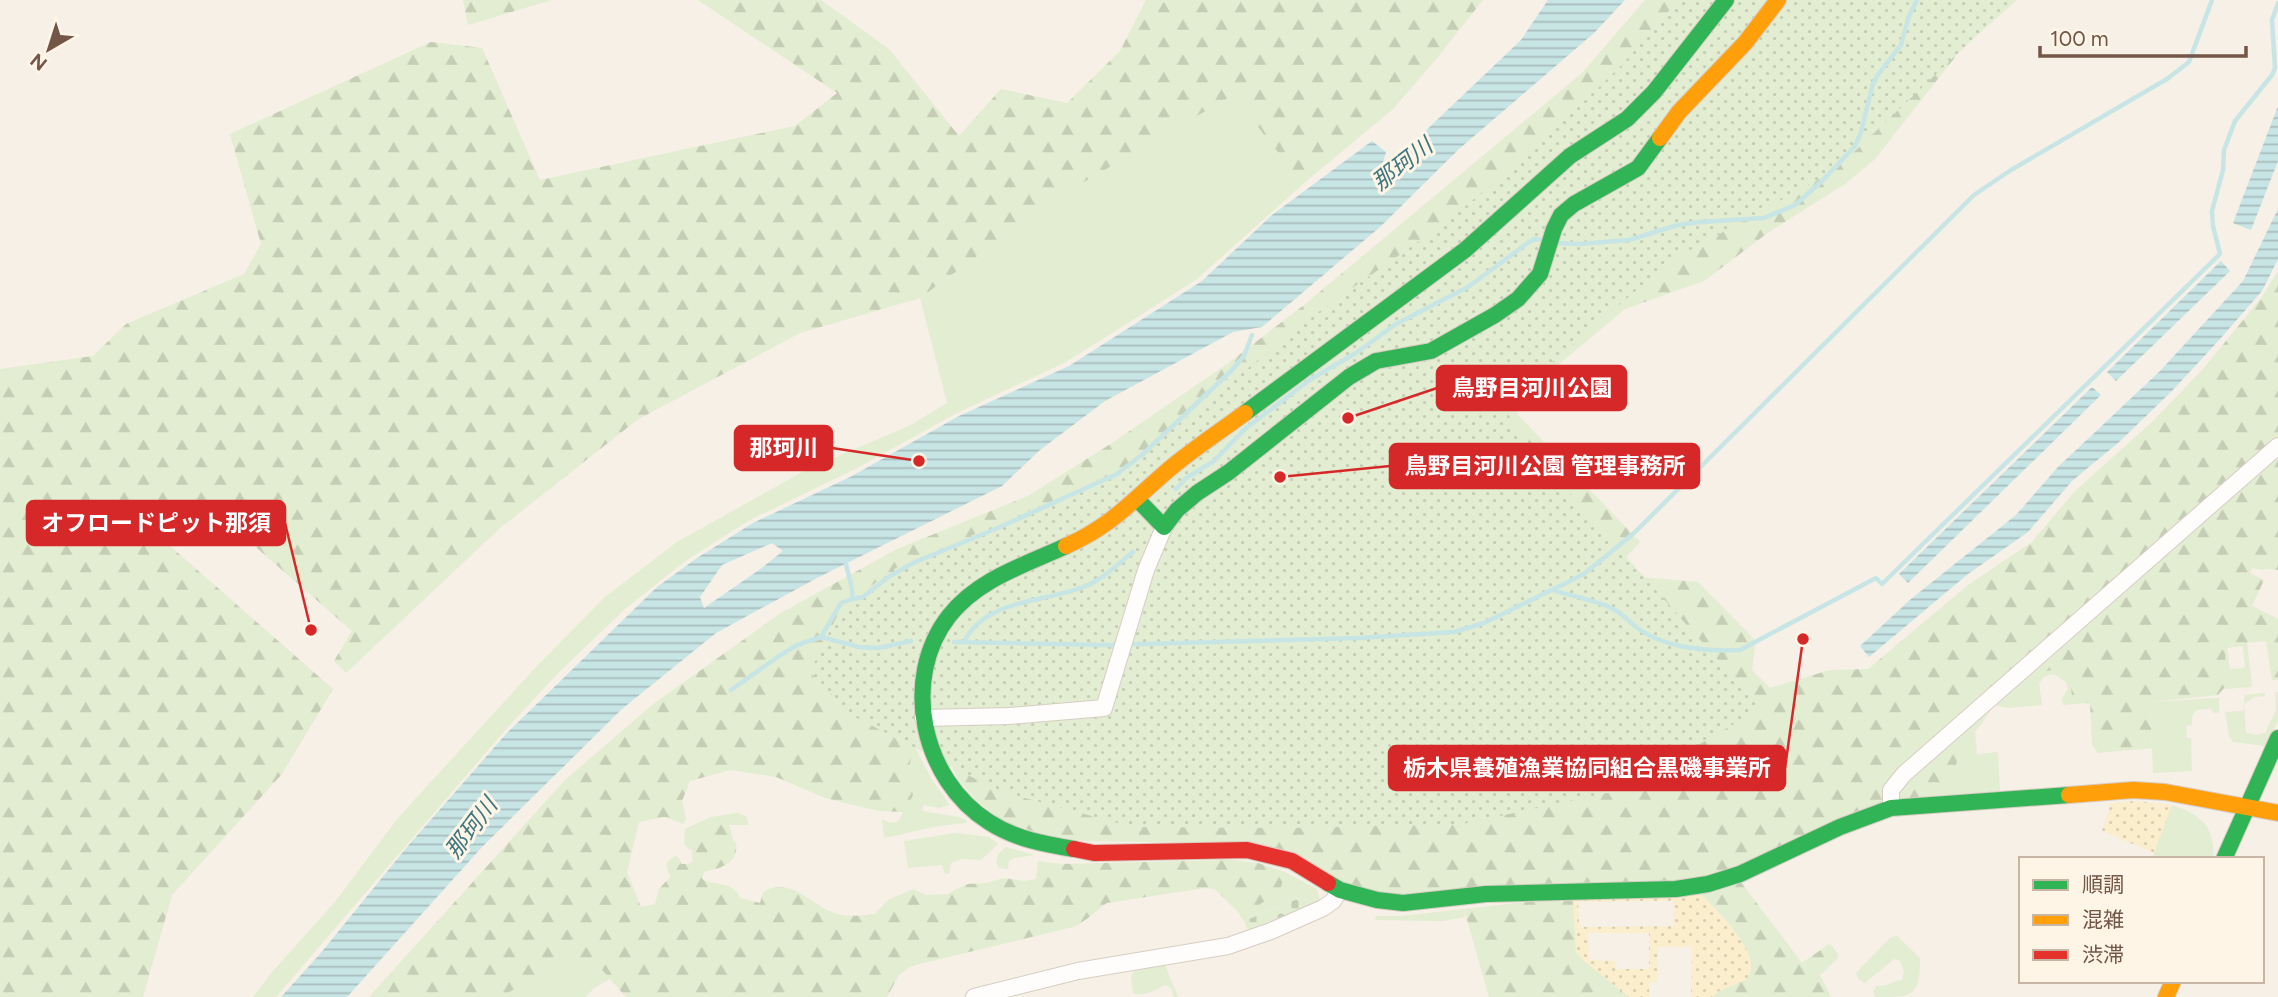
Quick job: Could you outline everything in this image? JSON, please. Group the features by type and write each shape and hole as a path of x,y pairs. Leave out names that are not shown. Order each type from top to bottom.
{"street":[{"path":"1726,0 1654,92 1627,119 1570,156 1465,250 1168,470 1093,534 988,581 968,595 949,616 933,641 922,688 923,718 930,745 945,776 963,799 986,821 1009,834 1069,850 1094,853 1247,850 1292,861 1340,890 1377,900 1403,903 1486,894 1676,889 1708,884 1740,873 1840,827 1891,808 2133,790 2165,792 2278,813"},
{"path":"923,718 1009,716 1104,708 1146,570 1164,527 1177,510 1349,377 1377,361 1432,351 1495,316 1518,299 1540,274 1560,215 1574,204 1638,168 1679,112 1745,43 1778,0"},
{"path":"1891,808 1891,790 1904,774 2278,446"},
{"path":"1137,499 1164,527"},
{"path":"2225,857 2278,738"},
{"path":"974,997 1077,971 1228,946 1324,908 1340,890"}],"green space":[{"path":"463,0 552,0 468,25"},
{"path":"698,0 821,0 889,49 959,136 1001,89 1067,103 1120,51 1146,0 1483,0 1393,109 1303,184 1233,95 1055,199 920,298 800,333 637,420 499,529 346,673 334,661 352,631 204,502 169,545 333,689 282,774 172,895 143,997 0,997 0,369 93,356 126,324 244,274 261,244 230,134 431,42 482,48 540,180 795,126 837,93"},
{"path":"1645,0 1766,0 914,745 908,773 913,795 904,812 879,811 825,798 776,777 730,770 690,781 682,801 686,819 683,824 665,817 639,822 627,872 641,907 655,904 659,889 670,877 666,864 675,855 681,864 693,861 691,847 704,840 714,823 728,820 736,843 735,856 727,864 704,872 702,879 729,886 740,898 760,903 763,892 783,887 802,894 831,912 845,916 875,914 888,900 913,889 926,895 947,894 967,884 1004,878 1024,881 1036,879 1038,861 1060,864 1231,860 1258,863 1285,872 1280,891 1250,911 1238,912 1215,889 1205,888 1107,903 1073,927 911,966 899,975 887,997 626,997 596,963 565,962 500,997 369,997 564,781 652,705 781,613 897,549 1028,496 1112,443 1227,364 1304,305 1582,73"},
{"path":"1678,0 2017,0 1834,171 1672,260 1503,404 1518,433 1761,708 1622,790 1462,824 1292,828 1132,827 999,791 853,716 810,672 837,616 860,594 896,568 1119,472 1314,315 1445,223 1532,151 1622,65"},
{"path":"1981,24 1875,159 1845,184 1769,232 1704,281 1625,309 1514,402 1518,415 1640,542 1613,571 1617,575 1698,582 1753,638 1755,646 1752,670 1770,688 1830,670 1868,669 1968,585 2032,542 2075,491 2153,421 2203,369 2262,297 2278,271 2278,570 2252,568 2250,573 2264,580 2252,606 2278,619 2278,680 2272,680 2266,641 2225,645 2226,686 2218,695 2150,702 2152,748 2098,753 2092,744 2090,703 2073,704 2068,667 2025,675 1996,702 1980,726 1959,748 1955,771 1947,784 1923,797 1734,873 1802,963 1829,944 1832,946 1838,954 1837,959 1820,975 1831,997 1712,997 1717,992 1747,979 1751,969 1750,958 1737,934 1688,882 1406,896 1358,891 1249,843 1083,841 1038,833 1003,821 976,800 958,779 947,757"},
{"path":"1234,94 1303,184 1197,279 1064,363 957,413 857,468 748,521 684,562 625,609 558,673 507,728 276,997 253,997 335,902 398,818 536,667 605,597 677,542 806,470 911,425 947,403 920,298 1055,199"},
{"path":"2247,643 2251,687 2224,689 2225,645","holes":["2243,646 2245,668 2230,669 2227,648"]},
{"path":"2068,667 2073,704 2063,705 2062,699 2068,689 2066,682 2054,674 2045,676 2039,683 2042,705 2009,708 1994,705 2025,675"},
{"path":"2275,692 2278,692 2278,721 2265,746 2233,742 2229,736 2225,712 2243,711 2245,695 2265,693 2265,696 2254,697 2244,704 2246,733 2265,733 2276,710"},
{"path":"2219,698 2219,713 2214,713 2211,709 2196,710 2192,725 2186,726 2187,738 2191,738 2192,771 2153,773 2150,702"},
{"path":"1975,731 1977,754 1998,752 2000,791 1923,797 1959,748"},
{"path":"914,745 932,780 950,805 939,808 924,805 922,811 959,817 967,821 884,838 882,819 890,823 898,822 912,795 908,773"},
{"path":"2170,805 2197,816 2208,829 2213,857 2153,857"},
{"path":"737,813 747,817 748,825 731,825 727,820 690,850 684,844 685,829 711,817"},
{"path":"956,833 989,837 998,844 981,860 961,859 951,863 949,873 945,874 942,865 908,868 904,841"},
{"path":"1006,847 1035,855 1014,858 1009,861 1008,869 999,868 996,862 999,853"},
{"path":"1285,872 1317,889 1320,899 1306,908 1301,897 1244,921 1238,912 1250,911 1280,891"},
{"path":"1302,897 1306,908 1249,932 1244,921"},
{"path":"1573,900 1576,952 1629,997 1489,997 1464,909"},
{"path":"1464,909 1465,917 1443,921 1375,920 1376,916"},
{"path":"1897,936 1920,958 1916,987 1906,995 1875,997 1873,991 1877,986 1902,980 1904,971 1900,961 1894,959 1865,983 1858,979 1856,973 1891,937"},
{"path":"565,962 596,963 610,979 594,988 586,997 500,997"},
{"path":"1165,965 1178,997 1174,997 1171,988 1165,985 1146,994 1133,993 1131,976 1134,971"}],"sand":[{"path":"2134,801 2172,805 2154,853 2102,831 2110,806 2107,804"},
{"path":"1697,891 1722,916 1746,948 1751,968 1747,979 1717,992 1712,997 1691,997 1692,947 1658,947 1657,982 1649,982 1649,997 1629,997 1583,960 1576,951 1573,900","holes":["1673,901 1673,926 1579,927 1578,902","1588,933 1649,933 1649,969 1616,969 1615,961 1589,960"]}],"water":[{"path":"1548,0 1625,0 1594,33 1459,149 1380,227 1262,327 1233,332 1105,401 1040,450 1002,486 817,578 716,633 622,709 483,846 347,997 281,997 506,734 657,587 753,523 852,476 959,416 1069,366 1202,281 1272,215 1372,141 1386,152 1383,162 1418,138 1521,40","holes":["772,543 783,551 759,570 704,608 700,597 722,565"]},
{"path":"2278,106 2278,161 2251,230 2233,223"},
{"path":"2278,209 2278,259 2262,291 2220,339 2172,391 2118,443 2072,481 2028,532 1968,574 1869,657 1860,646 1911,599 2016,515 2058,467 2160,371 2243,281"},
{"path":"2221,261 2230,271 2116,381 2107,372"},
{"path":"2092,387 2101,395 1908,583 1899,574"}],"waterway":[{"path":"1557,243 1629,240 1678,225 1764,218 1795,205 1855,146 1872,87 1877,76 1901,45 1909,16 1917,0"},
{"path":"954,642 1106,645 1359,638 1454,632 1484,623 1584,574 1634,533 1974,195 2011,170 2167,79 2189,62 2212,0"},
{"path":"1553,590 1608,607 1640,630 1675,645 1740,650 1876,578 1882,584 2220,254 2212,211 2223,170 2224,150 2235,121 2275,68 2272,20 2278,3"},
{"path":"1176,489 1186,478 1214,461 1245,429 1311,379 1356,353 1396,324 1468,287 1529,242 1541,240"},
{"path":"852,599 863,597 887,578 913,563 1117,474 1143,454 1231,371 1244,356 1252,335"},
{"path":"964,642 988,616 1004,608 1078,589 1094,582 1133,552"},
{"path":"731,690 797,645 821,637 841,603 852,599 852,586 846,564"},
{"path":"821,637 859,647 878,648 911,641"}],"traffic: fast":[{"path":"1245,413 1465,250 1570,156 1627,119 1654,92 1726,0"},
{"path":"1137,499 1164,527 1177,510 1197,493 1229,472 1349,377 1376,361 1431,351 1495,315 1518,299 1540,274 1561,215 1574,204 1638,168 1660,138"},
{"path":"1066,546 1003,574 961,603 949,616 934,641 925,669 922,698 934,755 948,781 966,804 1009,833 1074,849"},
{"path":"2225,857 2278,738"},
{"path":"1328,883 1340,890 1377,900 1403,903 1486,894 1676,889 1708,884 1740,874 1840,827 1891,808 2069,795"}],"traffic: slow":[{"path":"1660,138 1679,112 1745,43 1778,0"},
{"path":"1066,546 1108,522 1175,464 1245,413"},
{"path":"2069,795 2133,790 2165,792 2278,813"},
{"path":"2166,997 2172,983"}],"traffic: jam":[{"path":"1074,849 1094,853 1247,850 1292,861 1328,883"}],"place":[{"name":"鳥野目河川公園","path":"1348,418"},
{"name":"那珂川","path":"919,461"},
{"name":"鳥野目河川公園 管理事務所","path":"1280,477"},
{"name":"オフロードピット那須","path":"311,630"},
{"name":"栃木県養殖漁業協同組合黒磯事業所","path":"1803,639"}]}
